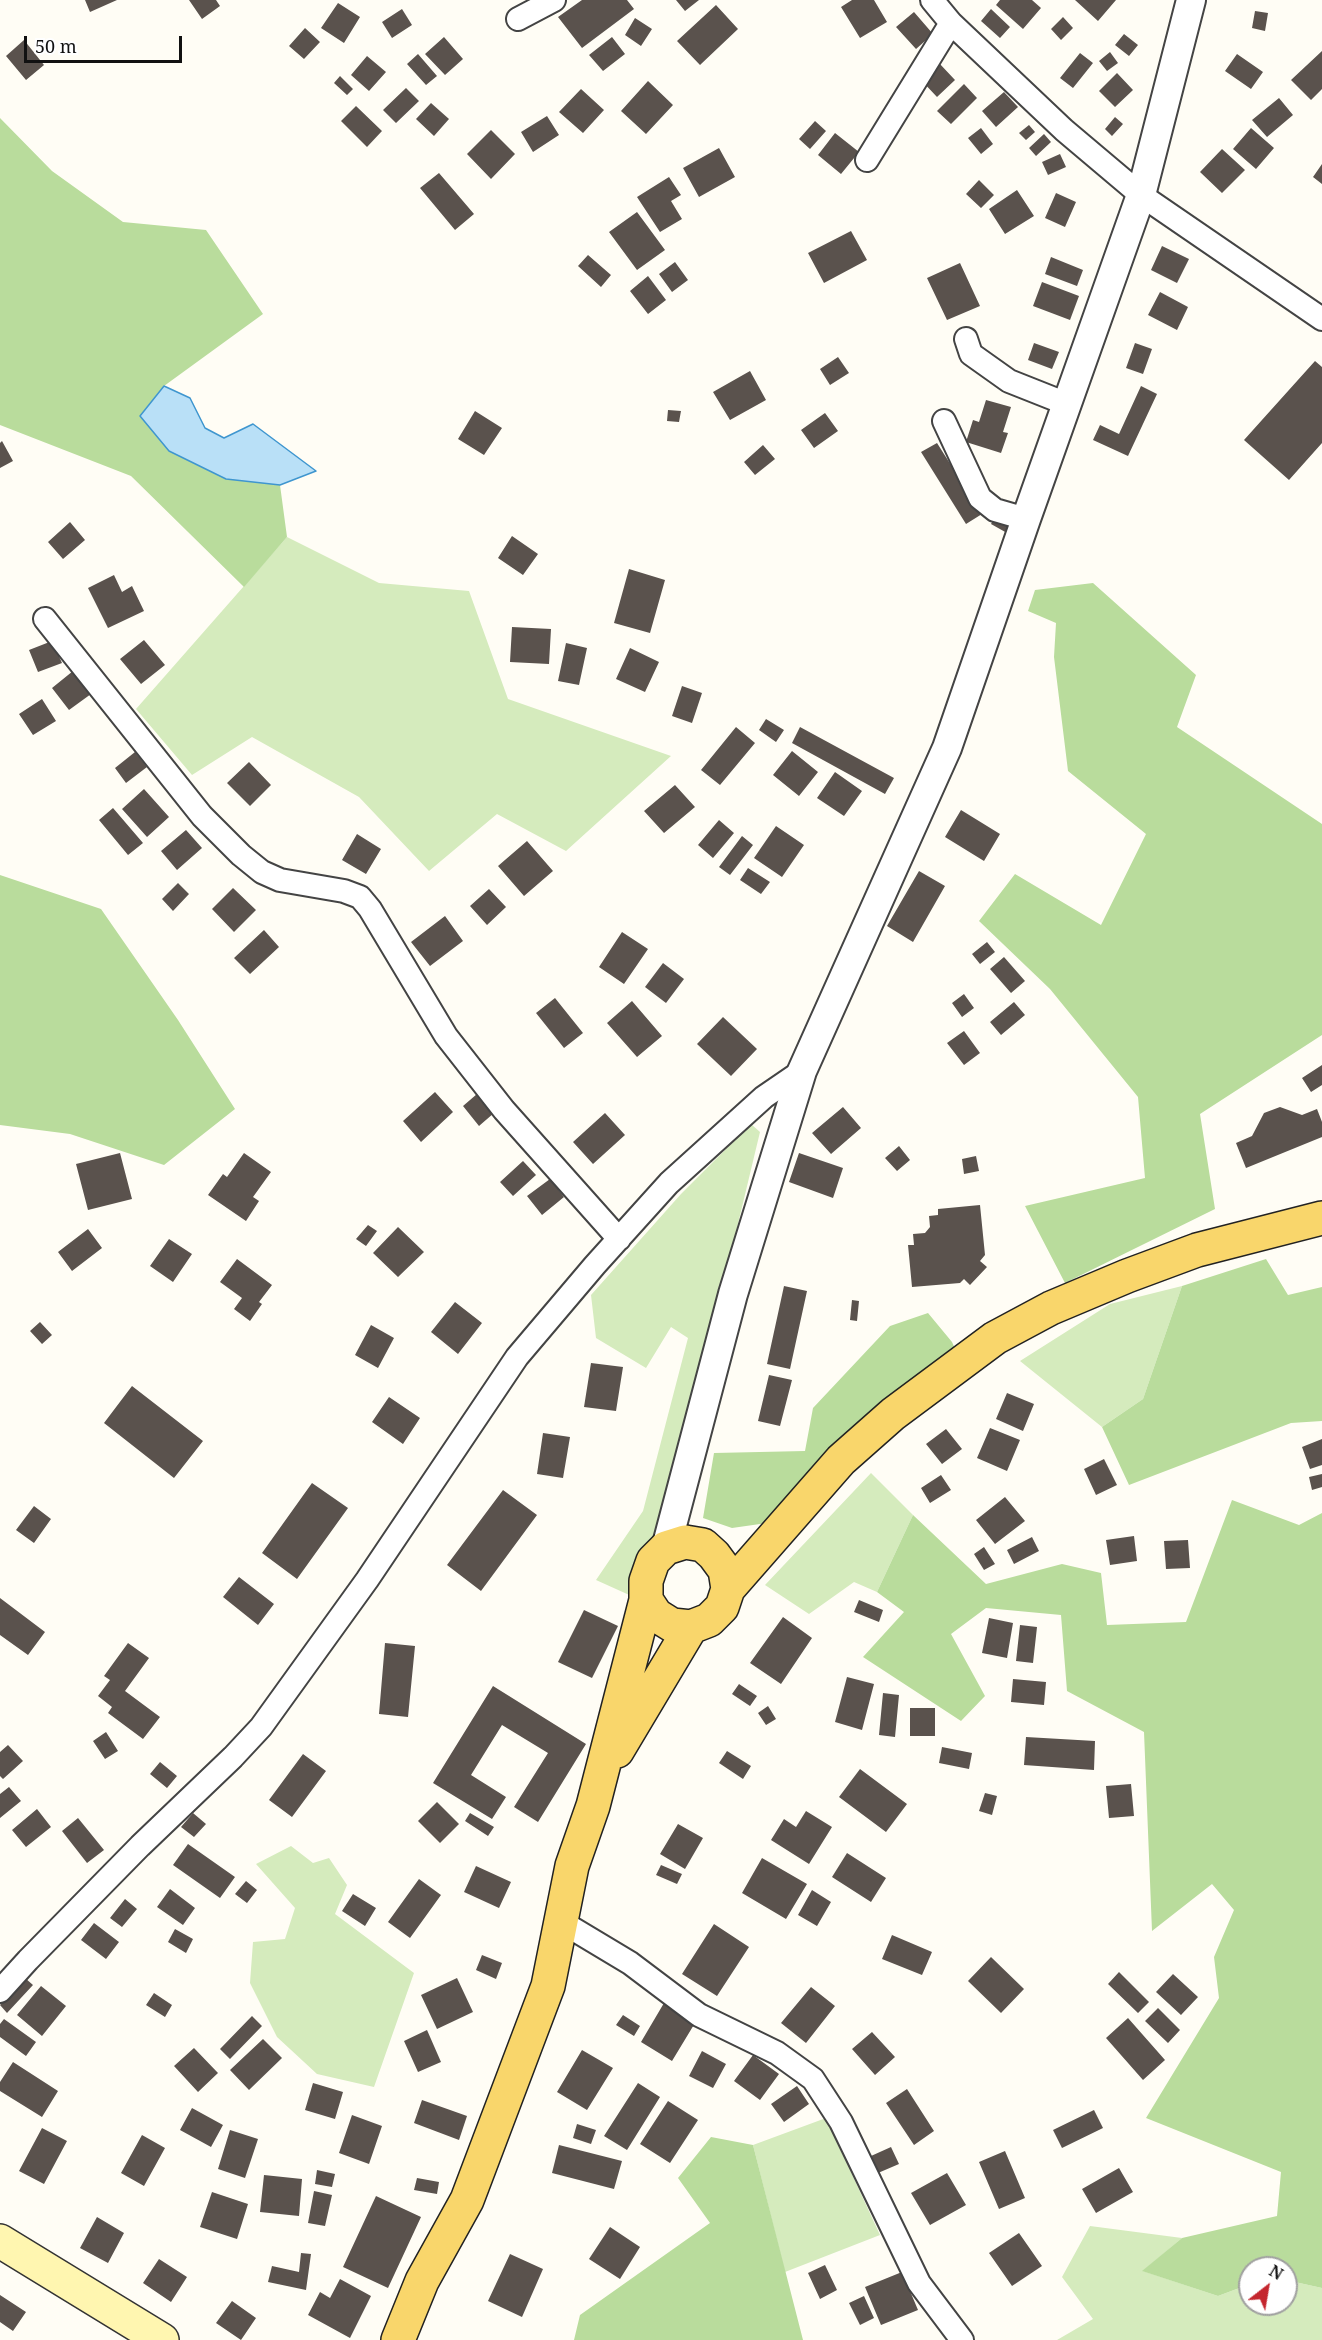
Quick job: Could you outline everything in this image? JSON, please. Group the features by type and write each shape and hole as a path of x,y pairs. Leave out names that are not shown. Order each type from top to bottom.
{"main road":[{"path":"646,1600 656,1616 672,1625 692,1627 709,1620 722,1607 728,1589 842,1460 892,1414 995,1338 1051,1308 1187,1253 1322,1218"},
{"path":"398,2340 422,2281 467,2200 548,1986 572,1866 593,1806 646,1600 646,1581 653,1561 666,1548 685,1542 703,1545 725,1570 728,1589"},
{"path":"597,1784 692,1627"},
{"path":"0,2241 162,2340"}],"street":[{"path":"518,19 554,0"},
{"path":"932,0 951,23 1064,130 1141,195 1322,319"},
{"path":"666,1548 733,1294 802,1071 947,748 1141,195 1191,0"},
{"path":"867,160 951,23"},
{"path":"966,339 971,354 1009,381 1067,404"},
{"path":"944,421 980,498 995,510 1026,519"},
{"path":"45,619 202,816 241,855 262,872 280,880 344,891 360,897 370,909 446,1036 504,1110 619,1239"},
{"path":"0,1991 124,1862 261,1727 367,1580 517,1357 619,1239 669,1183 764,1097 802,1071"},
{"path":"560,1922 630,1962 699,2015 777,2053 813,2079 840,2122 919,2283 962,2340"}],"green space":[{"path":"0,118 52,171 123,222 206,230 263,314 164,386 140,416 226,479 280,485 287,537 244,587 131,476 0,425"},
{"path":"287,537 379,583 469,591 508,699 671,756 566,851 497,814 429,871 359,797 252,737 192,775 136,709"},
{"path":"1093,583 1196,675 1177,727 1322,824 1322,1035 1200,1114 1215,1209 1065,1283 1025,1206 1145,1178 1138,1097 1050,989 979,921 1015,874 1101,925 1146,834 1068,771 1054,657 1056,623 1028,611 1035,590"},
{"path":"0,875 101,909 178,1020 235,1109 164,1165 70,1134 0,1125"},
{"path":"751,1124 760,1132 647,1603 596,1580 643,1511 688,1338 671,1327 646,1368 596,1338 591,1295 681,1194"},
{"path":"1266,1259 1288,1295 1322,1287 1322,1421 1291,1423 1129,1485 1102,1427 1143,1399 1182,1286"},
{"path":"1182,1286 1143,1399 1102,1427 1020,1361 1110,1304"},
{"path":"928,1313 952,1342 957,1353 774,1522 732,1528 703,1518 714,1453 805,1451 813,1408 890,1326"},
{"path":"871,1473 913,1515 877,1592 854,1582 809,1614 765,1585"},
{"path":"1232,1500 1299,1525 1322,1513 1322,2288 1298,2283 1298,2256 1238,2256 1238,2288 1218,2296 1142,2271 1182,2238 1277,2216 1281,2172 1146,2118 1219,1998 1214,1957 1234,1910 1212,1884 1152,1931 1144,1732 1067,1691 1061,1615 986,1608 951,1634 985,1696 961,1721 863,1657 904,1612 877,1592 913,1515 986,1584 1062,1564 1101,1573 1107,1625 1186,1622"},
{"path":"291,1846 313,1863 329,1858 347,1885 335,1914 414,1973 374,2087 317,2074 277,2037 250,1983 253,1942 285,1939 295,1908 256,1864"},
{"path":"826,2118 880,2235 785,2272 753,2145"},
{"path":"711,2137 753,2145 803,2340 574,2340 580,2315 710,2223 678,2178"},
{"path":"1090,2226 1182,2238 1143,2271 1218,2296 1238,2288 1238,2316 1298,2316 1298,2283 1322,2288 1322,2340 1057,2340 1093,2319 1062,2277"}],"water":[{"path":"164,386 190,398 205,428 224,438 253,424 316,471 280,485 226,479 169,451 140,416"}],"building":[{"path":"85,0 117,0 90,12"},
{"path":"189,0 216,0 220,6 202,19"},
{"path":"582,0 627,0 634,9 582,48 558,17"},
{"path":"676,0 699,0 685,11"},
{"path":"852,0 874,0 887,22 860,38 841,7"},
{"path":"1000,0 1032,0 1041,8 1023,29 996,5"},
{"path":"1075,0 1116,0 1098,21"},
{"path":"338,3 360,17 344,43 321,28"},
{"path":"716,5 738,29 700,65 677,41"},
{"path":"402,9 412,25 392,38 382,22"},
{"path":"991,9 1010,27 1000,38 981,21"},
{"path":"1255,11 1268,13 1265,31 1252,28"},
{"path":"914,12 933,34 916,49 896,27"},
{"path":"1063,17 1073,28 1061,40 1051,29"},
{"path":"635,18 652,29 641,46 625,35"},
{"path":"305,28 320,42 304,59 289,46"},
{"path":"1124,34 1138,45 1129,56 1115,45"},
{"path":"444,37 463,59 445,75 425,54"},
{"path":"612,37 625,54 603,71 589,55"},
{"path":"24,40 44,65 26,80 6,56"},
{"path":"1322,51 1322,89 1311,100 1291,80"},
{"path":"1110,52 1118,63 1107,71 1099,61"},
{"path":"1080,53 1093,63 1073,88 1060,78"},
{"path":"418,54 437,76 426,85 407,64"},
{"path":"1237,54 1263,72 1251,89 1225,71"},
{"path":"367,56 386,72 369,91 351,75"},
{"path":"939,63 955,80 937,97 921,80"},
{"path":"1117,73 1133,90 1115,107 1099,91"},
{"path":"340,76 353,89 347,95 334,83"},
{"path":"648,81 673,105 646,134 621,111"},
{"path":"964,84 977,98 951,124 937,111"},
{"path":"406,88 419,101 396,123 383,110"},
{"path":"581,89 604,110 583,133 559,112"},
{"path":"1004,92 1018,107 996,127 982,111"},
{"path":"1279,98 1293,115 1267,137 1252,120"},
{"path":"431,103 449,119 434,136 416,119"},
{"path":"356,106 382,131 367,147 341,121"},
{"path":"547,116 559,135 533,152 521,132"},
{"path":"1115,117 1123,124 1112,136 1105,129"},
{"path":"815,121 826,131 810,149 799,139"},
{"path":"1029,125 1035,132 1026,140 1019,133"},
{"path":"981,128 993,144 981,154 968,138"},
{"path":"1251,128 1274,148 1256,169 1233,149"},
{"path":"491,130 515,154 491,179 467,154"},
{"path":"835,133 859,152 841,174 818,155"},
{"path":"1044,134 1051,142 1036,156 1029,148"},
{"path":"719,148 735,177 699,197 683,168"},
{"path":"1222,149 1245,170 1222,193 1200,172"},
{"path":"1060,154 1066,167 1048,175 1042,162"},
{"path":"1322,164 1322,184 1313,177"},
{"path":"439,173 474,214 455,230 420,188"},
{"path":"669,177 681,195 671,201 682,219 660,232 637,197"},
{"path":"979,180 994,195 981,208 966,194"},
{"path":"1017,190 1034,216 1005,234 989,209"},
{"path":"1056,193 1076,202 1065,227 1045,218"},
{"path":"637,212 665,250 637,270 609,232"},
{"path":"851,231 867,260 824,283 808,253"},
{"path":"1162,246 1189,259 1177,283 1151,270"},
{"path":"588,255 611,275 601,287 578,266"},
{"path":"1051,257 1083,270 1077,286 1045,274"},
{"path":"675,262 688,280 672,292 659,274"},
{"path":"960,263 980,306 947,320 927,278"},
{"path":"648,276 666,300 648,314 630,291"},
{"path":"1042,282 1079,296 1070,320 1033,306"},
{"path":"1160,292 1188,307 1177,330 1148,315"},
{"path":"1034,343 1059,352 1052,369 1028,360"},
{"path":"1135,343 1152,349 1143,374 1126,368"},
{"path":"838,357 849,373 830,385 820,369"},
{"path":"1315,361 1322,367 1322,443 1289,480 1244,440"},
{"path":"750,371 766,400 730,420 713,392"},
{"path":"1141,386 1157,394 1128,456 1093,440 1100,425 1119,434"},
{"path":"986,400 1011,407 1003,432 1008,433 1001,453 966,442 973,420 979,422"},
{"path":"668,410 681,411 679,422 667,421"},
{"path":"475,411 502,428 484,455 458,439"},
{"path":"825,413 838,431 814,448 801,430"},
{"path":"2,441 13,461 0,468 0,443"},
{"path":"937,443 982,514 966,524 921,452"},
{"path":"763,445 775,459 755,475 744,462"},
{"path":"995,517 1011,526 1007,533 991,524"},
{"path":"70,522 85,540 63,559 48,542"},
{"path":"512,536 538,554 523,575 498,558"},
{"path":"629,569 665,580 650,633 614,623"},
{"path":"114,575 122,592 132,586 144,611 108,628 88,588"},
{"path":"512,627 551,629 549,664 510,662"},
{"path":"144,640 165,665 141,684 120,659"},
{"path":"52,641 62,663 38,672 29,650"},
{"path":"566,643 587,648 579,685 558,681"},
{"path":"630,648 659,662 645,692 616,679"},
{"path":"73,671 91,694 69,710 52,688"},
{"path":"682,686 702,693 692,723 672,716"},
{"path":"42,699 56,721 33,735 19,714"},
{"path":"766,719 784,730 776,742 759,730"},
{"path":"736,727 755,743 720,785 701,770"},
{"path":"800,727 894,778 885,794 792,743"},
{"path":"792,751 818,772 799,796 773,775"},
{"path":"135,752 147,767 126,783 115,768"},
{"path":"249,762 271,785 250,806 227,783"},
{"path":"835,772 862,791 844,816 817,798"},
{"path":"675,785 695,807 664,833 644,811"},
{"path":"144,789 169,817 147,837 122,809"},
{"path":"113,808 143,843 128,855 99,820"},
{"path":"961,810 1000,834 984,861 945,837"},
{"path":"719,820 734,833 713,858 698,845"},
{"path":"776,826 804,845 782,877 754,858"},
{"path":"186,830 202,848 177,870 161,851"},
{"path":"357,834 381,849 366,874 342,860"},
{"path":"742,836 753,845 730,875 719,867"},
{"path":"527,841 553,871 524,896 498,866"},
{"path":"748,868 770,882 761,894 740,880"},
{"path":"919,871 945,886 913,942 887,926"},
{"path":"178,883 189,894 173,911 162,899"},
{"path":"233,888 256,910 234,932 212,909"},
{"path":"489,889 506,907 487,925 470,906"},
{"path":"445,916 463,941 430,966 411,942"},
{"path":"264,930 279,947 250,974 234,958"},
{"path":"622,932 648,949 624,984 599,967"},
{"path":"987,942 995,952 980,964 972,954"},
{"path":"1004,957 1025,981 1011,993 990,969"},
{"path":"663,963 684,979 666,1003 645,987"},
{"path":"964,994 974,1008 962,1017 952,1003"},
{"path":"555,998 583,1033 564,1048 536,1013"},
{"path":"632,1001 662,1036 637,1057 607,1023"},
{"path":"1014,1002 1025,1015 1001,1035 990,1022"},
{"path":"723,1017 757,1049 731,1076 697,1044"},
{"path":"964,1031 980,1053 964,1065 947,1043"},
{"path":"1322,1065 1322,1085 1311,1092 1302,1078"},
{"path":"435,1092 453,1112 421,1142 403,1121"},
{"path":"477,1094 494,1113 479,1126 463,1106"},
{"path":"843,1107 861,1128 831,1154 812,1133"},
{"path":"1280,1107 1302,1115 1317,1109 1322,1122 1322,1137 1246,1168 1236,1143 1252,1136 1264,1113"},
{"path":"605,1113 625,1135 593,1164 573,1142"},
{"path":"899,1146 910,1160 897,1171 885,1158"},
{"path":"120,1153 132,1199 88,1210 76,1164"},
{"path":"244,1153 271,1172 253,1197 259,1201 246,1221 208,1195 223,1174 227,1177"},
{"path":"799,1153 843,1168 833,1198 789,1182"},
{"path":"976,1156 979,1171 964,1174 962,1159"},
{"path":"523,1161 536,1175 513,1196 500,1182"},
{"path":"550,1179 564,1197 542,1215 527,1196"},
{"path":"980,1205 985,1255 980,1261 987,1267 970,1285 964,1279 960,1283 912,1287 908,1245 914,1245 913,1234 925,1233 930,1227 929,1216 938,1215 938,1209"},
{"path":"368,1225 377,1231 366,1246 356,1239"},
{"path":"398,1227 424,1252 398,1277 373,1253"},
{"path":"88,1229 102,1248 72,1271 58,1252"},
{"path":"169,1239 192,1254 173,1282 150,1266"},
{"path":"237,1259 272,1285 259,1302 262,1304 250,1321 234,1309 242,1298 220,1282"},
{"path":"784,1286 807,1291 790,1369 767,1364"},
{"path":"852,1300 859,1301 857,1321 850,1320"},
{"path":"455,1302 482,1323 458,1354 431,1332"},
{"path":"40,1322 52,1335 42,1344 30,1331"},
{"path":"371,1325 394,1338 378,1368 355,1355"},
{"path":"591,1363 623,1367 616,1411 584,1407"},
{"path":"769,1375 792,1380 780,1426 758,1421"},
{"path":"132,1386 203,1441 174,1478 104,1423"},
{"path":"1007,1393 1034,1404 1023,1431 996,1419"},
{"path":"389,1397 420,1418 403,1444 372,1422"},
{"path":"990,1428 1020,1440 1007,1471 977,1458"},
{"path":"946,1429 962,1449 942,1464 926,1444"},
{"path":"543,1433 570,1437 563,1478 537,1474"},
{"path":"1322,1439 1322,1465 1310,1469 1302,1447"},
{"path":"1104,1459 1117,1485 1096,1495 1084,1469"},
{"path":"1322,1474 1322,1487 1312,1490 1309,1477"},
{"path":"941,1475 951,1490 930,1503 921,1488"},
{"path":"312,1483 348,1508 297,1579 262,1553"},
{"path":"503,1490 537,1515 481,1591 447,1565"},
{"path":"1005,1497 1025,1521 995,1544 976,1520"},
{"path":"34,1506 51,1519 34,1543 16,1530"},
{"path":"1134,1536 1137,1561 1110,1565 1106,1540"},
{"path":"1032,1537 1039,1551 1014,1564 1007,1550"},
{"path":"1188,1540 1190,1568 1166,1569 1164,1541"},
{"path":"984,1547 995,1564 984,1570 974,1554"},
{"path":"239,1577 274,1604 258,1625 223,1597"},
{"path":"0,1598 45,1632 28,1655 0,1635"},
{"path":"859,1600 883,1610 879,1622 854,1612"},
{"path":"584,1610 618,1626 592,1678 558,1662"},
{"path":"783,1617 812,1638 781,1684 750,1663"},
{"path":"989,1618 1013,1623 1007,1658 982,1653"},
{"path":"1020,1625 1037,1627 1033,1663 1016,1661"},
{"path":"128,1643 149,1658 125,1691 160,1717 143,1739 108,1713 112,1707 98,1696 110,1680 104,1676"},
{"path":"385,1643 415,1646 408,1717 379,1714"},
{"path":"847,1677 874,1684 862,1730 835,1722"},
{"path":"1013,1679 1046,1682 1044,1705 1011,1702"},
{"path":"739,1684 757,1696 750,1706 732,1694"},
{"path":"493,1686 586,1744 538,1822 514,1807 548,1753 502,1725 471,1775 506,1797 492,1819 433,1783"},
{"path":"883,1693 899,1695 895,1737 879,1735"},
{"path":"768,1706 776,1719 766,1725 758,1713"},
{"path":"910,1708 935,1708 935,1736 910,1736"},
{"path":"106,1732 118,1751 105,1759 93,1741"},
{"path":"1026,1737 1095,1741 1094,1770 1024,1765"},
{"path":"8,1745 23,1761 3,1779 0,1776 0,1752"},
{"path":"942,1747 972,1753 969,1769 939,1763"},
{"path":"727,1751 751,1766 743,1779 719,1763"},
{"path":"303,1754 326,1771 292,1817 269,1800"},
{"path":"160,1762 177,1776 167,1788 150,1774"},
{"path":"860,1769 907,1804 886,1832 839,1797"},
{"path":"1131,1784 1134,1816 1109,1818 1106,1786"},
{"path":"9,1787 21,1801 0,1818 0,1794"},
{"path":"985,1793 997,1796 992,1815 979,1811"},
{"path":"437,1802 459,1824 440,1843 418,1821"},
{"path":"37,1809 51,1827 26,1847 12,1830"},
{"path":"806,1811 832,1827 809,1864 771,1840 784,1819 796,1827"},
{"path":"193,1813 206,1824 194,1837 181,1827"},
{"path":"470,1813 494,1827 488,1836 465,1821"},
{"path":"78,1818 104,1850 87,1863 62,1831"},
{"path":"678,1824 703,1838 685,1869 660,1854"},
{"path":"188,1844 235,1877 220,1898 173,1865"},
{"path":"847,1853 886,1878 871,1902 832,1877"},
{"path":"762,1858 807,1884 786,1919 742,1893"},
{"path":"661,1865 682,1874 677,1884 656,1875"},
{"path":"476,1866 511,1882 499,1908 464,1892"},
{"path":"419,1879 441,1895 410,1938 388,1922"},
{"path":"246,1881 257,1890 247,1903 235,1894"},
{"path":"170,1889 195,1908 183,1925 157,1907"},
{"path":"812,1890 831,1902 817,1926 798,1915"},
{"path":"353,1894 376,1908 365,1926 342,1911"},
{"path":"125,1899 137,1909 122,1927 110,1918"},
{"path":"94,1923 119,1942 106,1959 81,1940"},
{"path":"714,1924 749,1947 717,1996 682,1974"},
{"path":"175,1929 193,1939 186,1953 168,1942"},
{"path":"892,1935 932,1952 922,1975 882,1959"},
{"path":"482,1955 502,1963 496,1979 476,1970"},
{"path":"991,1957 1024,1989 1001,2013 968,1981"},
{"path":"1119,1972 1149,2002 1138,2013 1108,1984"},
{"path":"1173,1974 1198,1997 1181,2015 1156,1992"},
{"path":"25,1978 33,1985 7,2013 0,2005"},
{"path":"457,1978 473,2012 437,2029 421,1995"},
{"path":"41,1986 66,2006 42,2036 17,2015"},
{"path":"811,1987 835,2006 806,2043 781,2023"},
{"path":"154,1993 172,2005 165,2017 146,2005"},
{"path":"664,2003 695,2023 672,2061 641,2042"},
{"path":"1158,2008 1180,2030 1168,2043 1145,2021"},
{"path":"623,2015 640,2026 634,2036 616,2025"},
{"path":"252,2016 262,2026 230,2059 220,2049"},
{"path":"1128,2018 1165,2060 1143,2080 1106,2038"},
{"path":"4,2019 36,2042 26,2056 0,2037 0,2024"},
{"path":"427,2030 441,2062 418,2072 404,2041"},
{"path":"872,2032 895,2057 875,2075 852,2049"},
{"path":"263,2039 282,2058 249,2090 230,2070"},
{"path":"194,2048 218,2073 198,2092 174,2066"},
{"path":"582,2050 613,2068 587,2110 557,2092"},
{"path":"702,2051 726,2064 713,2088 689,2076"},
{"path":"753,2055 779,2074 760,2100 734,2081"},
{"path":"13,2062 58,2091 42,2117 0,2091 0,2082"},
{"path":"313,2083 343,2092 335,2119 305,2110"},
{"path":"638,2083 660,2097 627,2150 604,2136"},
{"path":"797,2086 809,2104 784,2122 771,2104"},
{"path":"907,2089 934,2131 914,2145 886,2103"},
{"path":"422,2100 467,2116 459,2140 414,2123"},
{"path":"668,2101 698,2120 670,2163 640,2144"},
{"path":"192,2108 223,2125 211,2147 180,2130"},
{"path":"1094,2110 1103,2128 1062,2148 1053,2130"},
{"path":"352,2115 382,2126 369,2164 339,2153"},
{"path":"577,2124 596,2130 591,2144 573,2138"},
{"path":"42,2128 67,2141 44,2184 19,2171"},
{"path":"230,2130 258,2139 245,2178 218,2169"},
{"path":"142,2135 165,2148 144,2186 121,2173"},
{"path":"559,2145 622,2161 614,2189 552,2173"},
{"path":"891,2147 899,2164 878,2173 871,2156"},
{"path":"1005,2151 1025,2198 999,2209 979,2162"},
{"path":"1119,2168 1133,2192 1096,2213 1082,2189"},
{"path":"317,2170 335,2174 332,2187 315,2184"},
{"path":"947,2173 966,2205 930,2225 911,2193"},
{"path":"264,2175 302,2179 299,2216 260,2212"},
{"path":"417,2178 439,2182 437,2194 414,2190"},
{"path":"314,2191 332,2195 325,2226 308,2223"},
{"path":"212,2192 248,2204 237,2239 200,2227"},
{"path":"376,2196 421,2217 388,2288 343,2267"},
{"path":"97,2217 124,2233 108,2263 80,2248"},
{"path":"610,2227 640,2247 620,2279 589,2259"},
{"path":"1019,2233 1042,2266 1012,2286 989,2253"},
{"path":"301,2253 311,2254 306,2290 268,2282 272,2266 299,2272"},
{"path":"510,2254 543,2269 522,2317 488,2301"},
{"path":"159,2259 187,2277 171,2302 143,2283"},
{"path":"825,2265 837,2290 820,2299 808,2273"},
{"path":"902,2272 918,2310 881,2325 865,2287"},
{"path":"340,2279 371,2296 350,2338 308,2315 320,2292 330,2298"},
{"path":"0,2295 26,2312 13,2331 0,2322"},
{"path":"864,2296 874,2318 860,2325 849,2303"},
{"path":"232,2301 256,2318 241,2340 216,2323"}]}
